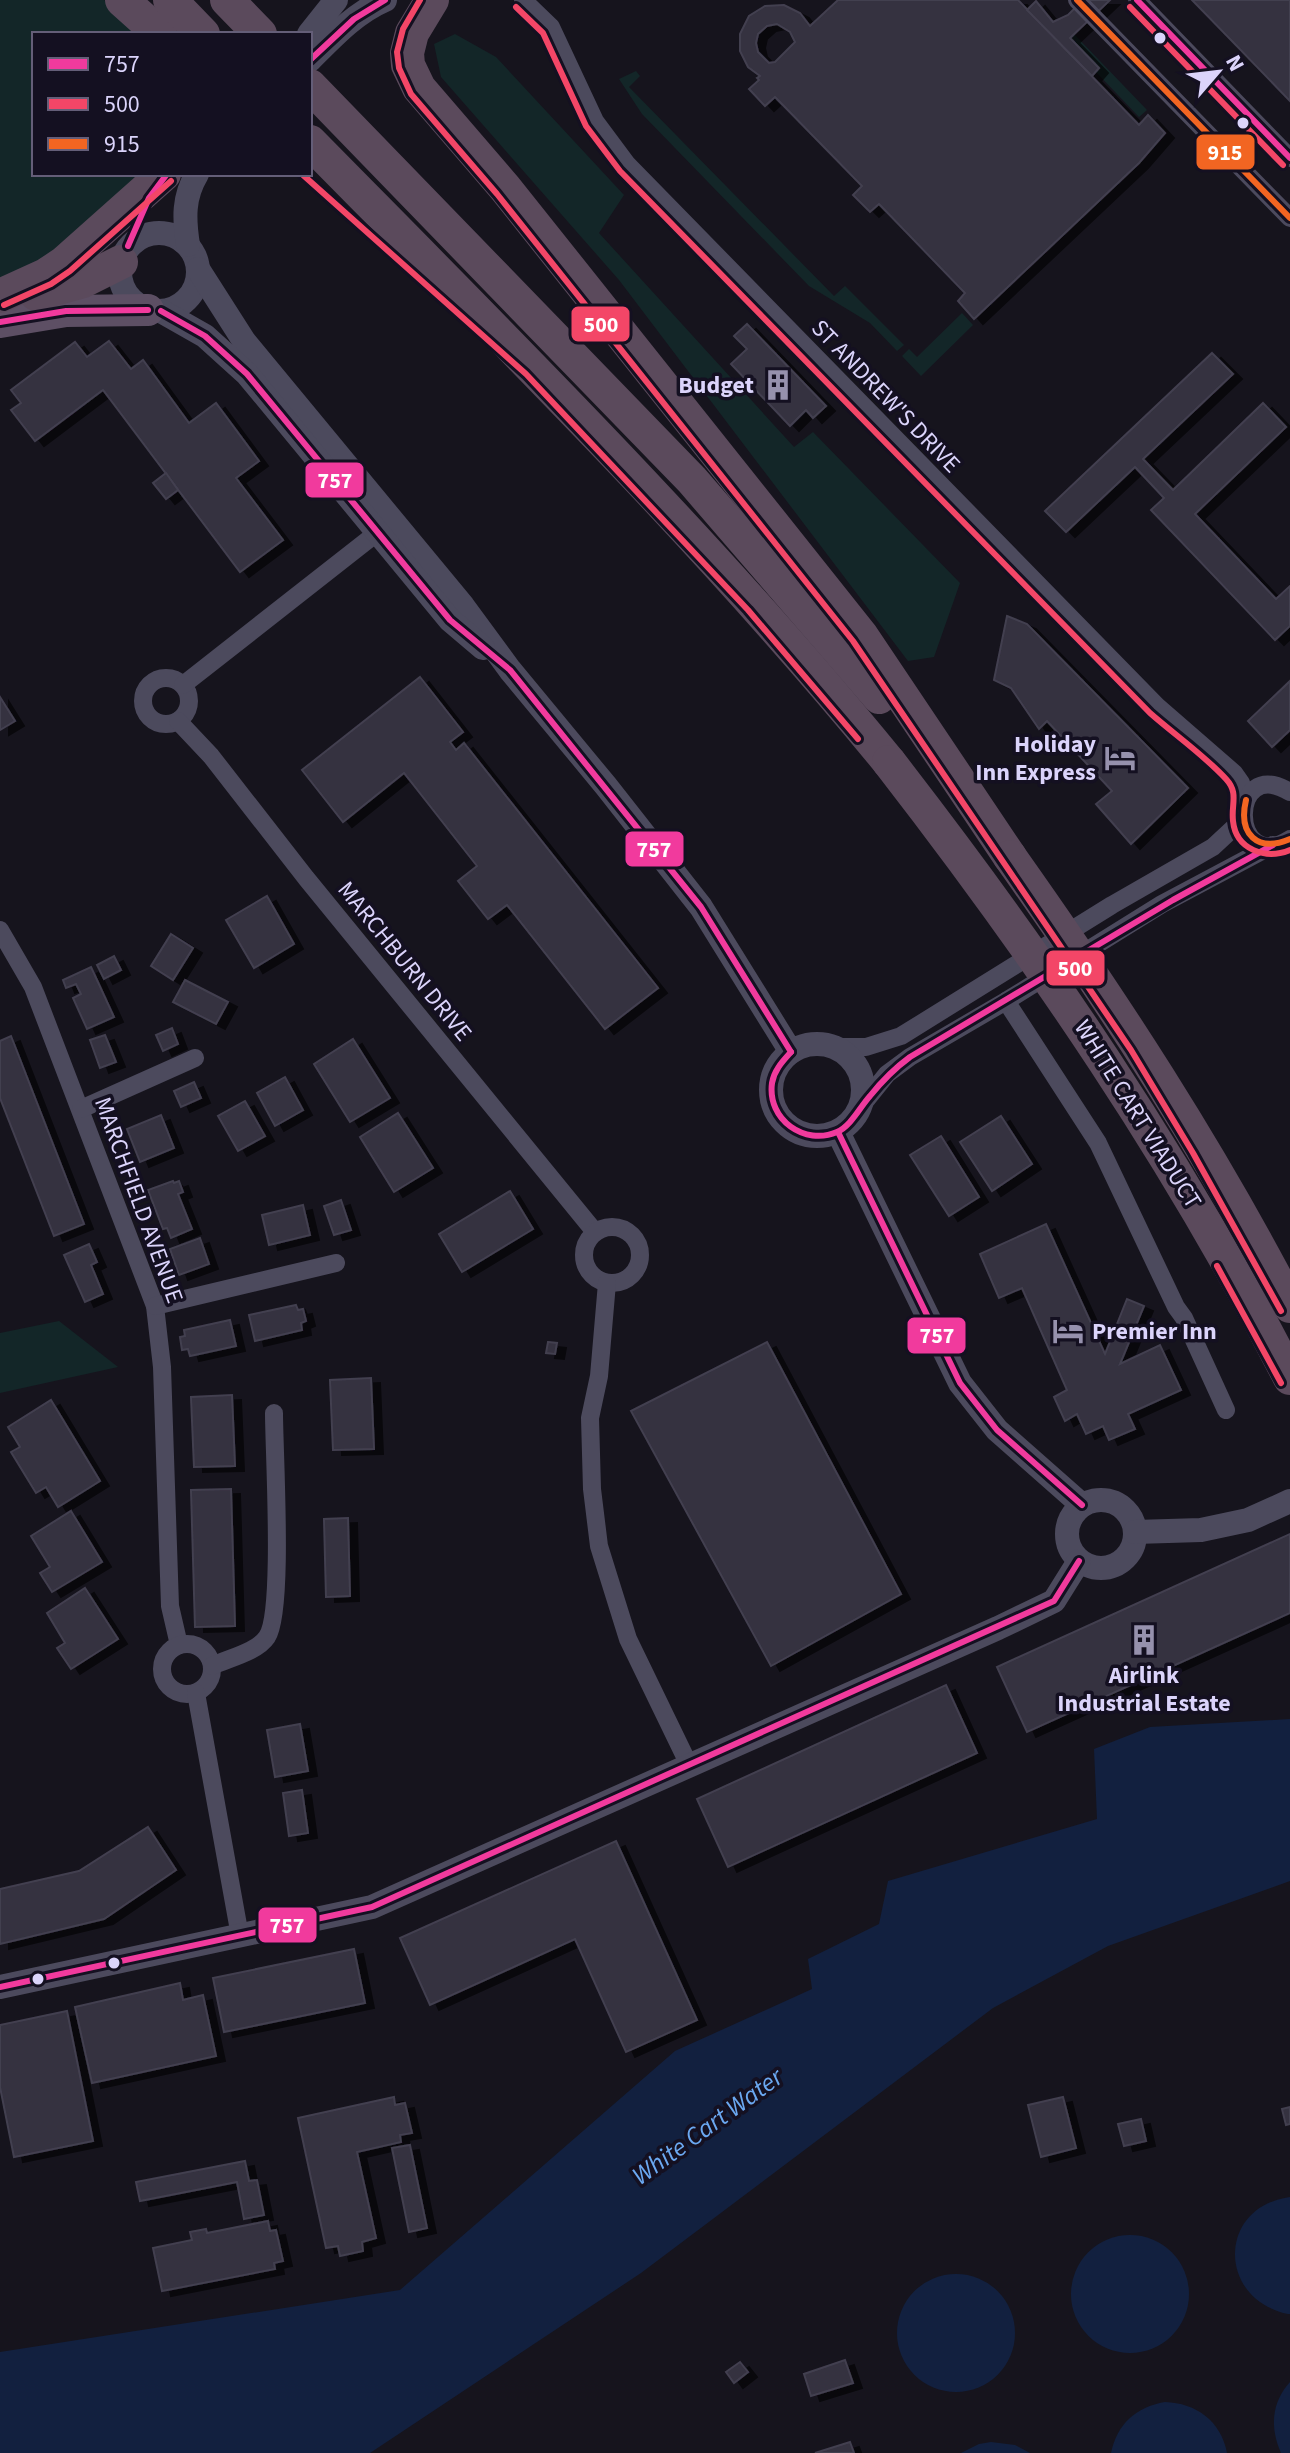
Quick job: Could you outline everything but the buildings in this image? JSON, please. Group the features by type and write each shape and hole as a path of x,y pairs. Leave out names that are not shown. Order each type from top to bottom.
{"highway":[{"path":"122,0 158,32"},
{"path":"170,0 201,32"},
{"path":"227,0 257,31"},
{"path":"432,0 412,33 407,53 408,65 419,88 514,199 839,653"},
{"path":"312,88 692,480 839,653"},
{"path":"313,154 533,367 755,603 839,653"},
{"path":"0,298 64,263 164,176"},
{"path":"0,298 64,287 124,254"},
{"path":"0,322 66,311 154,311"},
{"name":"WHITE CART VIADUCT","path":"839,653 1010,857 1139,1045 1202,1148 1290,1306"},
{"name":"WHITE CART VIADUCT","path":"839,653 944,832 1068,1003 1134,1104 1192,1200 1290,1378"}],"street":[{"path":"311,32 336,0"},
{"path":"312,58 352,20 385,0"},
{"name":"ST ANDREW'S DRIVE","path":"523,0 551,27 595,121 627,164 1135,685 1234,773 1246,800"},
{"path":"1077,0 1290,218"},
{"path":"1137,0 1290,158"},
{"path":"165,176 149,198 124,254 121,285 128,296 205,336 231,357 450,620 510,670"},
{"path":"196,176 184,213 188,245 198,269 244,341 460,602 510,670 701,907 791,1052"},
{"path":"124,254 138,237 151,233 164,232 177,236 188,245"},
{"path":"154,311 184,302 192,293 198,269"},
{"path":"178,721 189,708 188,692 183,685 378,532"},
{"name":"MARCHBURN DRIVE","path":"183,685 167,677 150,684 143,697 150,718 163,724 178,721 211,756 306,878 595,1232"},
{"path":"1283,845 1162,904 910,1057 887,1074 853,1119 838,1132 812,1136 788,1126 774,1106 772,1080 776,1068 791,1052 814,1044 866,1047 901,1036 1112,905 1213,847 1242,820 1246,800 1253,792 1266,786 1282,787 1290,792"},
{"path":"1242,820 1251,837 1260,843 1283,845"},
{"name":"MARCHFIELD AVENUE","path":"0,930 33,987 155,1306 162,1367 170,1606 179,1645"},
{"path":"1006,1001 1098,1143 1226,1410"},
{"path":"833,1047 843,1052 858,1069 863,1090 858,1110"},
{"path":"81,1109 195,1058"},
{"path":"838,1132 960,1383 997,1430 1082,1505"},
{"path":"603,1228 622,1229 635,1240 640,1256 633,1273 617,1283 607,1283 590,1273 585,1264 585,1245 595,1232 603,1228"},
{"path":"155,1306 336,1263"},
{"path":"607,1283 599,1376 590,1418 592,1489 599,1546 628,1639 690,1767"},
{"path":"212,1666 266,1639 273,1624 276,1588 274,1413"},
{"path":"1093,1500 1107,1500 1128,1513 1135,1532 1133,1544 1128,1555 1117,1564 1093,1568 1079,1561 1071,1551 1066,1532 1069,1520 1082,1505 1093,1500"},
{"path":"1135,1532 1201,1530 1248,1520 1290,1501"},
{"path":"0,1987 372,1907 690,1767 1054,1601 1079,1561"},
{"path":"188,1644 204,1650 212,1666 209,1682 196,1693 188,1695 173,1690 163,1678 167,1655 179,1645 188,1644"},
{"path":"196,1693 240,1936"}],"green space":[{"path":"0,0 104,0 137,32 32,32 32,176 146,176 97,225 0,287"},
{"path":"455,34 496,57 624,195 599,233 794,447 813,432 960,583 934,657 908,661 619,280 441,77 434,44"},
{"path":"1074,34 1147,110 1139,117 1096,72 1099,68 1070,38"},
{"path":"636,71 640,76 629,87 834,296 845,286 904,345 897,351 870,323 809,286 642,114 619,79"},
{"path":"962,313 973,325 921,376 902,356 909,349 917,357"},
{"path":"59,1321 118,1367 0,1393 0,1333"}],"water":[{"name":"White Cart Water","path":"1290,1719 1290,1881 1108,1946 993,2008 641,2273 370,2453 0,2453 0,2352 400,2290 675,2051 812,1989 808,1959 879,1924 888,1881 1097,1819 1094,1749 1150,1727"},
{"path":"1290,2197 1288,2314 1265,2305 1248,2291 1238,2273 1235,2254 1239,2234 1249,2217 1266,2204"},
{"path":"1130,2235 1163,2245 1179,2261 1189,2294 1179,2327 1163,2343 1130,2353 1097,2343 1081,2327 1071,2294 1081,2261 1097,2245"},
{"path":"956,2274 989,2284 1005,2300 1015,2333 1005,2366 989,2382 956,2392 923,2382 907,2366 897,2333 907,2300 923,2284"},
{"path":"1290,2382 1290,2453 1281,2453 1274,2416 1279,2398"},
{"path":"1165,2402 1187,2406 1205,2416 1219,2432 1227,2453 1111,2453 1118,2434 1129,2418 1145,2408"},
{"path":"991,2442 1015,2445 1030,2453 961,2453"}],"transit line":[{"name":"757","path":"312,58 354,19 385,0"},
{"name":"500","path":"420,0 403,29 397,52 399,68 411,94 497,194 853,641 1131,1050 1193,1153 1281,1311"},
{"name":"915","path":"1077,0 1290,218"},
{"name":"757","path":"1137,0 1290,158"},
{"name":"500","path":"516,7 543,33 586,126 620,171 1150,713 1226,779 1233,794 1235,831 1246,846 1271,854 1290,850"},
{"name":"500","path":"1130,7 1283,165"},
{"name":"757","path":"128,246 149,198 166,176"},
{"name":"500","path":"304,176 526,374 748,610 858,739"},
{"name":"500","path":"4,305 51,284 70,271 171,181"},
{"name":"757","path":"0,322 66,311 148,310"},
{"name":"757","path":"161,311 205,336 247,374 450,620 510,670 701,907 791,1052"},
{"name":"915","path":"1246,800 1245,822 1253,838 1268,844 1290,839"},
{"name":"757","path":"791,1052 773,1078 772,1096 776,1108 791,1127 801,1132 813,1135 837,1132 851,1121 884,1080 910,1057 1173,900 1273,845"},
{"name":"757","path":"838,1132 960,1383 997,1430 1082,1505"},
{"name":"500","path":"1217,1266 1281,1383"},
{"name":"757","path":"0,1987 372,1907 1054,1601 1079,1561"}],"place":[{"name":"Budget","path":"778,385"},
{"name":"Holiday Inn Express","path":"1120,758"},
{"name":"Premier Inn","path":"1068,1331"},
{"name":"Airlink Industrial Estate","path":"1144,1640"}]}
